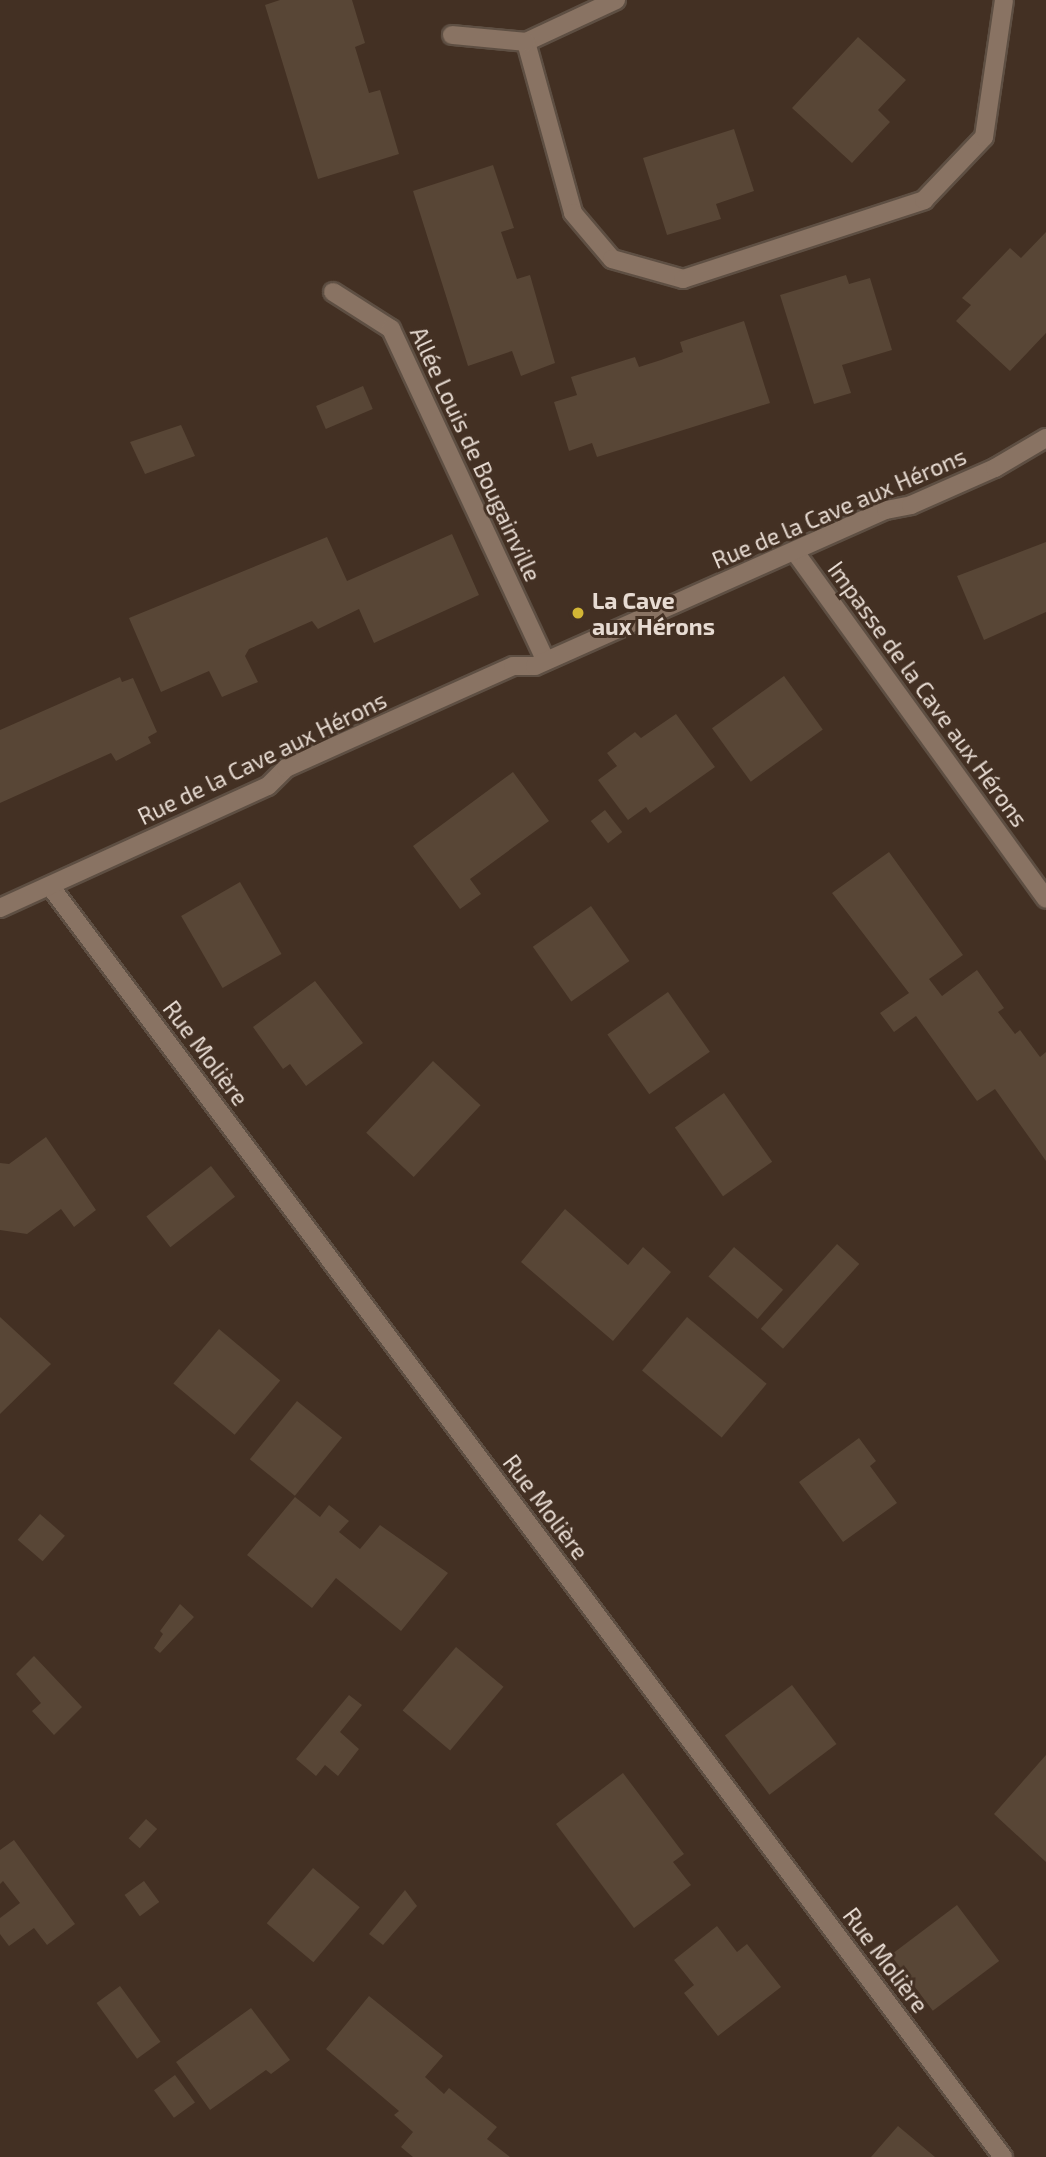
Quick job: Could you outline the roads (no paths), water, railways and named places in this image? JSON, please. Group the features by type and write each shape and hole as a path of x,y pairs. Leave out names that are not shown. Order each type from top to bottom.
{"street":[{"path":"452,35 526,42 616,0"},
{"path":"526,42 573,213 612,259 682,279 924,200 984,137 1004,0"},
{"name":"Allée Louis de Bougainville","path":"332,292 391,329 546,660"},
{"name":"Rue de la Cave aux Hérons","path":"0,908 268,786 298,763 513,666 546,660 995,468 1046,439"},
{"name":"Impasse de la Cave aux Hérons","path":"795,552 1046,899"},
{"name":"Rue Molière","path":"50,886 1003,2157"}],"place":[{"name":"La Cave aux Hérons","path":"578,613"}]}
